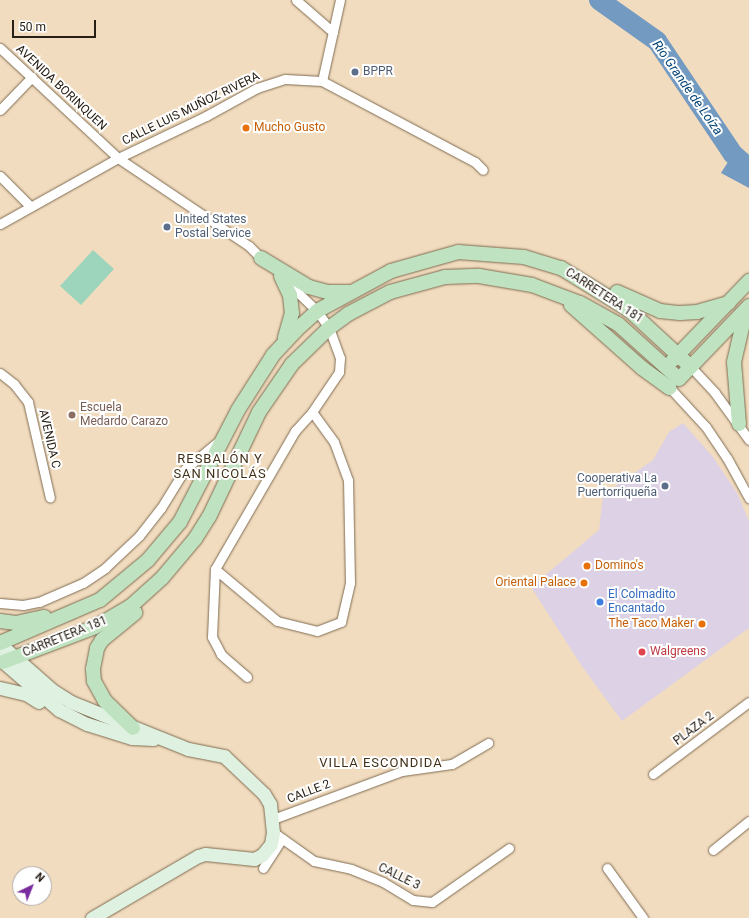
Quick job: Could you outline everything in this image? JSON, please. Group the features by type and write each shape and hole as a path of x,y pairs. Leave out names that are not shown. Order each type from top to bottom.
{"main road":[{"name":"CARRETERA 181","path":"0,644 73,614 111,592 164,543 193,500 223,438 257,376 282,344 317,311 349,292 391,272 458,252 524,257 561,268 629,310 679,354 691,367"},
{"path":"261,258 309,286 328,292 349,292"},
{"path":"561,268 591,278 632,301 660,311 697,312 728,303"},
{"path":"281,276 290,295 292,313 282,344"},
{"name":"CARRETERA 181","path":"4,661 70,638 106,621 131,606 162,578 191,544 209,517 270,394 292,364 329,328 348,314 390,292 445,277 506,279 555,292 618,324 666,367 675,384"},
{"path":"666,367 744,286"},
{"path":"555,292 642,368 675,384 748,308"},
{"path":"739,424 734,362 748,308"},
{"path":"133,728 99,693 94,681 95,656 102,640 157,593 162,578"},
{"path":"0,621 16,623 32,621 60,611 73,614"},
{"path":"0,644 4,661 51,704"},
{"path":"4,661 60,696 133,728 188,749 224,756 264,794 276,830 266,850 254,859 205,854 198,856 92,918"},
{"path":"0,688 51,704 87,724 132,738 163,739"}],"street":[{"path":"296,0 333,32"},
{"path":"322,81 340,0"},
{"name":"AVENIDA BORINQUEN","path":"0,48 118,158 249,246 317,311 329,328 340,358 339,372 312,412 295,431 215,569"},
{"path":"0,110 32,77"},
{"name":"CALLE LUIS MUÑOZ RIVERA","path":"0,224 118,158 206,116 257,88 285,79 322,81 475,162 483,170"},
{"path":"0,176 30,206"},
{"path":"691,367 739,424 749,440"},
{"name":"AVENIDA C","path":"0,373 14,384 28,402 50,498"},
{"path":"675,384 727,458 749,498"},
{"path":"215,569 277,621 318,631 341,622 350,583 348,480 334,442 312,412"},
{"path":"0,603 23,605 39,602 83,583 104,568 140,536 161,508 185,469 223,438"},
{"path":"215,569 212,637 221,654 247,677"},
{"name":"PLAZA 2","path":"653,774 749,702"},
{"name":"CALLE 2","path":"276,830 402,771 452,764 488,744"},
{"path":"713,850 749,821"},
{"path":"263,868 276,830"},
{"name":"CALLE 3","path":"276,830 314,861 352,869 383,882 412,900 432,902 509,848"},
{"path":"607,868 643,918"}],"shaded area":[{"path":"683,423 713,457 737,493 749,521 749,628 622,721 581,665 531,587 599,530 603,495 653,460 669,432"}],"green space":[{"path":"93,250 114,269 81,305 60,286"}],"water":[{"path":"733,154 749,162 749,188 721,173"}],"waterway":[{"name":"Río Grande de Loíza","path":"599,0 657,41 733,154 749,168"}],"place":[{"name":"BPPR","path":"355,72"},
{"name":"Mucho Gusto","path":"246,128"},
{"name":"United States Postal Service","path":"167,227"},
{"name":"Escuela Medardo Carazo","path":"72,415"},
{"name":"Cooperativa La Puertorriqueña","path":"665,486"},
{"name":"Domino's","path":"587,566"},
{"name":"Oriental Palace","path":"584,583"},
{"name":"El Colmadito Encantado","path":"600,602"},
{"name":"The Taco Maker","path":"702,624"},
{"name":"Walgreens","path":"642,652"}],"district":[{"name":"RESBALÓN Y SAN NICOLÁS","path":"220,468"},
{"name":"VILLA ESCONDIDA","path":"381,763"}]}
